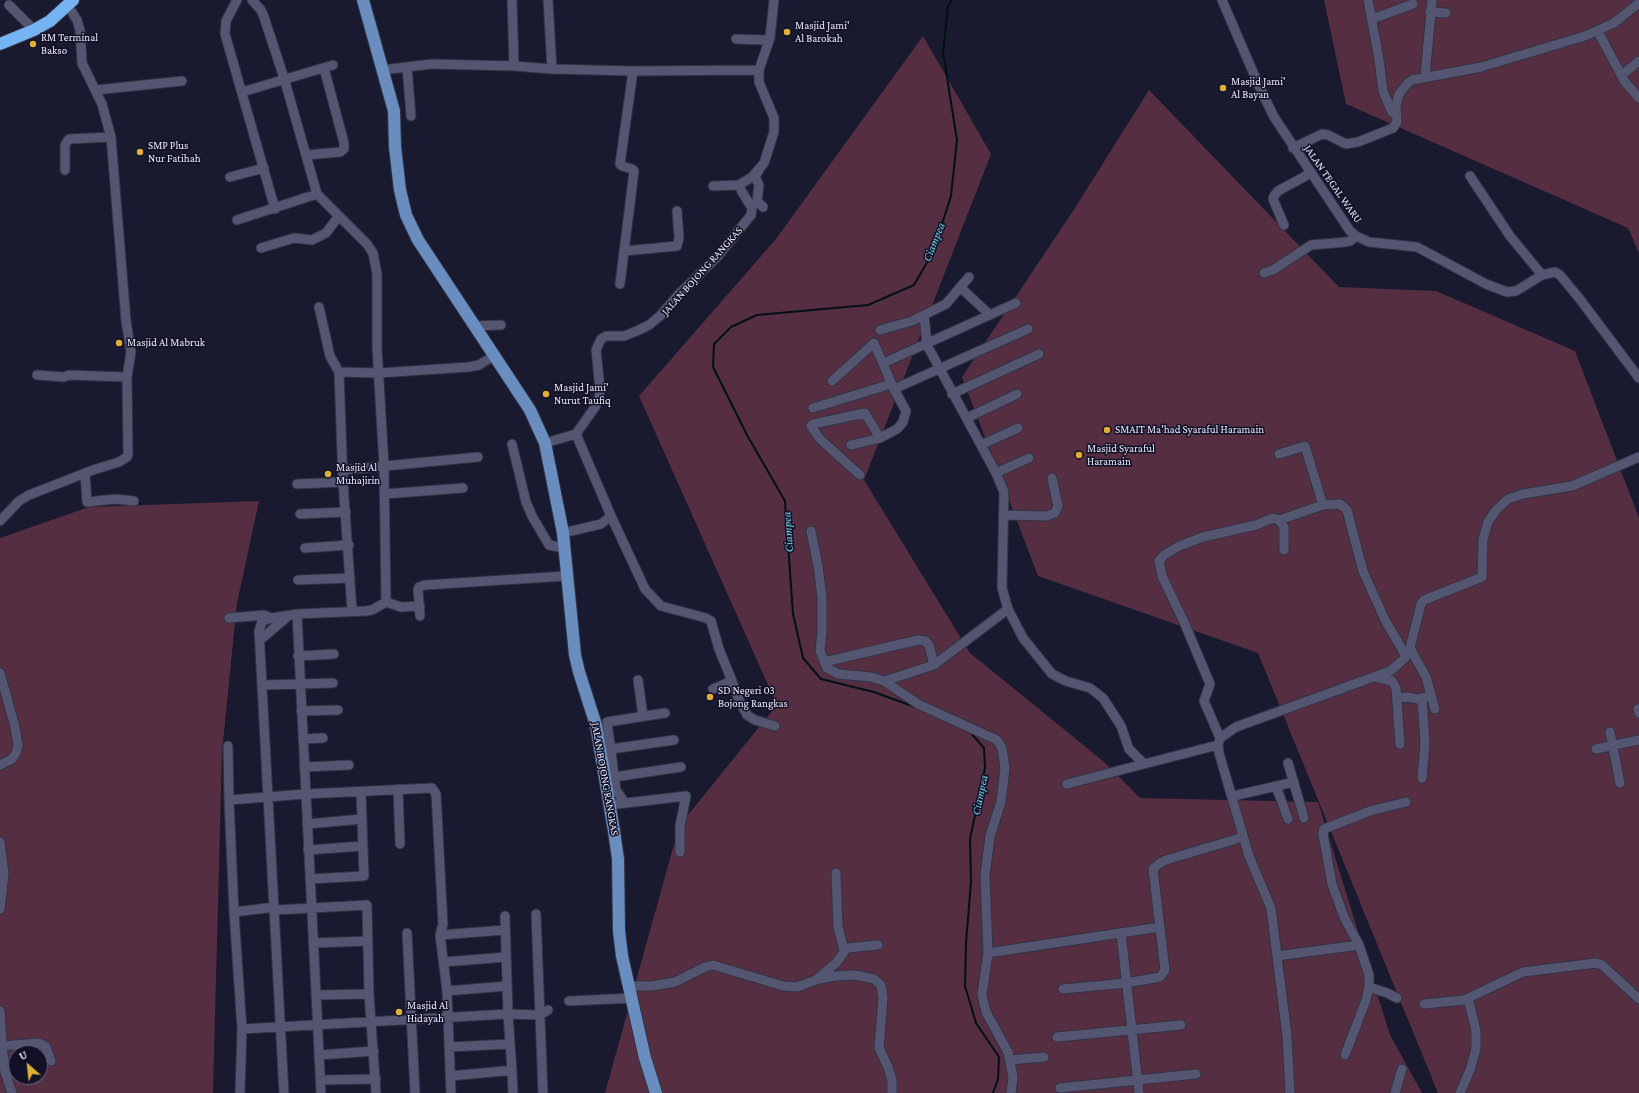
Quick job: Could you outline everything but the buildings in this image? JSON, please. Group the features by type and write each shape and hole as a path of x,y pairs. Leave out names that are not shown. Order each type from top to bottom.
{"highway":[{"path":"0,44 34,30 50,21 70,3"}],"main road":[{"name":"JALAN BOJONG RANGKAS","path":"363,0 394,111 400,190 406,215 418,240 530,410 545,442 563,533 563,548 575,655 581,679 596,724 618,859 622,956 645,1058 656,1093"}],"street":[{"path":"237,0 224,28 275,209"},
{"path":"252,0 261,10 264,17 284,78 318,194 338,217 367,244 373,253 376,263 379,373 384,466 386,602"},
{"path":"512,0 514,66"},
{"path":"548,0 552,69"},
{"path":"763,207 756,201 759,185 755,177 768,152 775,127 774,118 759,82 758,70 770,38 774,0"},
{"name":"JALAN TEGAL WARU","path":"1224,0 1265,101 1293,148 1356,236 1369,242 1417,247 1486,284 1507,292 1516,291 1542,275"},
{"path":"1368,0 1382,90 1392,112 1397,114"},
{"path":"1426,77 1432,0"},
{"path":"0,521 13,507 29,495 85,473 119,462 127,457 127,377 131,352 126,321 111,137 106,114 82,63 80,30 70,3"},
{"path":"1293,148 1322,134 1328,135 1346,144 1358,142 1393,128 1397,122 1396,100 1403,89 1412,80 1481,67 1598,32 1614,23 1639,3"},
{"path":"1372,19 1413,4"},
{"path":"9,5 34,30"},
{"path":"1430,12 1446,13"},
{"path":"1598,32 1622,75 1639,98"},
{"path":"736,39 764,40 770,38"},
{"path":"1622,75 1639,62"},
{"path":"382,70 432,64 633,71 758,70"},
{"path":"242,92 284,78 328,66 344,149 340,152 306,155"},
{"path":"407,67 411,116"},
{"path":"620,284 634,171 620,164 633,71"},
{"path":"96,90 182,81"},
{"path":"66,170 65,145 69,140 111,137"},
{"path":"230,176 264,168"},
{"path":"713,186 739,185 752,177 759,170"},
{"path":"1284,225 1274,196 1278,191 1311,173"},
{"path":"1470,176 1510,236 1542,275 1551,272 1560,275 1639,378"},
{"name":"JALAN BOJONG RANGKAS","path":"576,434 591,415 599,399 600,389 596,350 598,344 606,336 624,336 649,326 718,256 752,213 752,208 739,185"},
{"path":"237,220 318,194"},
{"path":"624,251 677,246 679,243 677,211"},
{"path":"261,248 294,238 312,240 326,233 338,217"},
{"path":"1264,273 1273,270 1312,245 1350,241 1356,236"},
{"path":"880,330 912,321 946,304 969,277"},
{"path":"960,287 990,315"},
{"path":"888,361 927,345 1016,303"},
{"path":"319,307 330,356 339,372 352,611"},
{"path":"924,315 927,345 952,394 996,473 1004,492 1002,588 1008,609 1023,638 1046,669 1058,678 1090,688 1103,698 1122,726 1129,749 1144,764"},
{"path":"474,326 501,325"},
{"path":"813,408 893,387 939,369 1028,329"},
{"path":"832,380 874,343 906,414 903,422 897,428 880,438 851,445"},
{"path":"952,394 1039,354"},
{"path":"339,372 379,373 469,367 479,365 495,355"},
{"path":"37,375 64,377 69,374 127,377"},
{"path":"966,418 1017,394"},
{"path":"860,475 820,439 811,426 814,424 865,413 880,438"},
{"path":"981,445 1018,428"},
{"path":"545,442 576,434 611,516 645,589 655,602 664,608 709,619 739,700 747,715 755,720 775,726"},
{"path":"512,444 526,502 532,516 549,545 563,548"},
{"path":"1279,454 1305,446 1323,505"},
{"path":"344,470 478,457"},
{"path":"1067,784 1144,764 1219,741 1236,727 1390,671 1401,663 1408,652 1421,604 1424,600 1482,576 1483,539 1488,522 1496,510 1508,499 1522,494 1572,486 1639,457"},
{"path":"996,473 1029,458"},
{"path":"85,473 87,502 115,499 134,501"},
{"path":"1004,516 1046,516 1055,513 1058,508 1052,478"},
{"path":"297,484 344,482"},
{"path":"384,494 463,488"},
{"path":"1279,520 1323,505 1340,504 1348,510 1363,571 1386,620 1408,652 1423,670 1432,695 1435,709"},
{"path":"300,514 346,512"},
{"path":"563,533 601,524 611,516"},
{"path":"1284,550 1284,527 1279,520 1273,518 1249,527 1203,537 1179,546 1164,555 1159,561 1162,576 1184,622 1210,684 1204,701 1219,741 1243,836 1251,860 1270,903 1287,1042 1290,1093"},
{"path":"811,531 822,597 820,651 827,668 838,674 871,677 884,681 918,704 996,740 1002,748 1005,768 1001,802 990,836 985,875 988,953 982,995 984,1005 1010,1060 1013,1077 1011,1093"},
{"path":"305,548 349,545"},
{"path":"420,616 418,590 419,587 425,585 566,576"},
{"path":"298,580 350,578"},
{"path":"284,1093 259,631 262,621 272,618 293,615 372,610 386,602 401,607 420,606"},
{"path":"884,681 934,665 1008,609"},
{"path":"229,618 264,615 272,618"},
{"path":"260,640 293,615"},
{"path":"293,615 298,656 304,739 305,794 321,1093"},
{"path":"824,662 921,640 929,645 934,665"},
{"path":"298,656 334,654"},
{"path":"0,673 15,727 18,744 16,753 12,759 0,765"},
{"path":"1373,676 1392,681 1398,698 1400,744"},
{"path":"638,680 643,716"},
{"path":"713,689 732,681"},
{"path":"263,685 333,683"},
{"path":"1398,698 1422,698 1432,695"},
{"path":"1422,698 1425,744 1422,778"},
{"path":"301,711 338,710"},
{"path":"625,803 616,790 607,722 665,713"},
{"path":"1610,732 1620,783"},
{"path":"304,739 323,738"},
{"path":"611,749 674,740"},
{"path":"1596,749 1639,740"},
{"path":"228,746 234,912 242,1029 240,1093"},
{"path":"1288,763 1304,818"},
{"path":"304,767 349,765"},
{"path":"614,777 681,767"},
{"path":"1233,796 1294,782"},
{"path":"1276,786 1288,819"},
{"path":"229,800 305,794 432,788 436,794 443,924 440,935 447,991 451,1093"},
{"path":"398,790 400,844"},
{"path":"310,879 364,876 361,792"},
{"path":"609,805 686,796 680,826 680,852"},
{"path":"1345,1055 1366,1000 1369,987 1369,975 1359,945 1344,918 1332,884 1323,834 1324,829 1370,811 1406,802"},
{"path":"307,824 362,819"},
{"path":"1063,989 1156,979 1163,975 1165,970 1153,870 1160,863 1243,836"},
{"path":"0,842 4,874 0,909"},
{"path":"308,850 363,846"},
{"path":"836,872 838,927 844,950"},
{"path":"234,912 275,908 312,908 366,905 369,994 376,1093"},
{"path":"536,914 543,1093"},
{"path":"505,916 508,1014 513,1093"},
{"path":"988,953 1160,927"},
{"path":"440,935 505,930"},
{"path":"407,933 415,1093"},
{"path":"1121,933 1139,1093"},
{"path":"313,943 368,941"},
{"path":"816,980 836,963 844,950 850,946 878,945"},
{"path":"1277,956 1359,945"},
{"path":"444,962 506,957"},
{"path":"1424,1004 1458,1001 1468,998 1523,972 1596,963 1602,965 1639,999"},
{"path":"570,1001 631,992 675,982 705,967 713,965 783,986 797,987 816,980 835,976 855,975 874,979 881,985 883,998 879,1048 892,1080 892,1093"},
{"path":"447,991 507,986"},
{"path":"1369,987 1397,998"},
{"path":"316,995 369,994"},
{"path":"1460,1093 1470,1070 1476,1049 1476,1032 1468,998"},
{"path":"242,1029 371,1023 508,1014 540,1015 548,1010"},
{"path":"0,1011 2,1046 6,1072 12,1093"},
{"path":"1057,1037 1181,1025"},
{"path":"2,1046 39,1043 46,1047 51,1061"},
{"path":"449,1047 510,1044"},
{"path":"319,1055 374,1051"},
{"path":"1010,1060 1044,1057"},
{"path":"1395,1093 1402,1069"},
{"path":"450,1076 504,1071 512,1072"},
{"path":"1060,1088 1196,1074"},
{"path":"321,1080 376,1079"}],"shaded area":[{"path":"1324,0 1639,0 1639,253 1628,228 1346,104"},
{"path":"923,36 991,154 864,480 970,653 1103,761 1140,798 1318,802 1390,1035 1422,1093 605,1093 679,826 777,705 639,396 776,239"},
{"path":"1149,90 1339,287 1436,291 1575,351 1639,518 1639,1093 1438,1093 1258,653 1038,576 962,377 1073,211"},
{"path":"259,501 237,603 222,752 213,1093 0,1093 0,538 89,507"}],"waterway":[{"name":"Ciampea","path":"915,707 874,692 821,679 803,658 793,614 785,501 747,435 713,367 714,344 731,327 757,315 868,305 914,285 933,252 951,196 957,140 943,52 948,6 952,0"},
{"name":"Ciampea","path":"970,732 984,748 985,768 970,839 971,882 966,943 965,986 976,1023 999,1057 998,1079 993,1093"}],"place":[{"name":"Masjid Jami' Al Barokah","path":"787,32"},
{"name":"RM Terminal Bakso","path":"33,44"},
{"name":"Masjid Jami' Al Bayan","path":"1223,88"},
{"name":"SMP Plus Nur Fatihah","path":"140,152"},
{"name":"Masjid Al Mabruk","path":"119,343"},
{"name":"Masjid Jami' Nurut Taufiq","path":"546,394"},
{"name":"SMAIT Ma'had Syaraful Haramain","path":"1107,430"},
{"name":"Masjid Syaraful Haramain","path":"1079,455"},
{"name":"Masjid Al Muhajirin","path":"328,474"},
{"name":"SD Negeri 03 Bojong Rangkas","path":"710,697"},
{"name":"Masjid Al Hidayah","path":"399,1012"}]}
